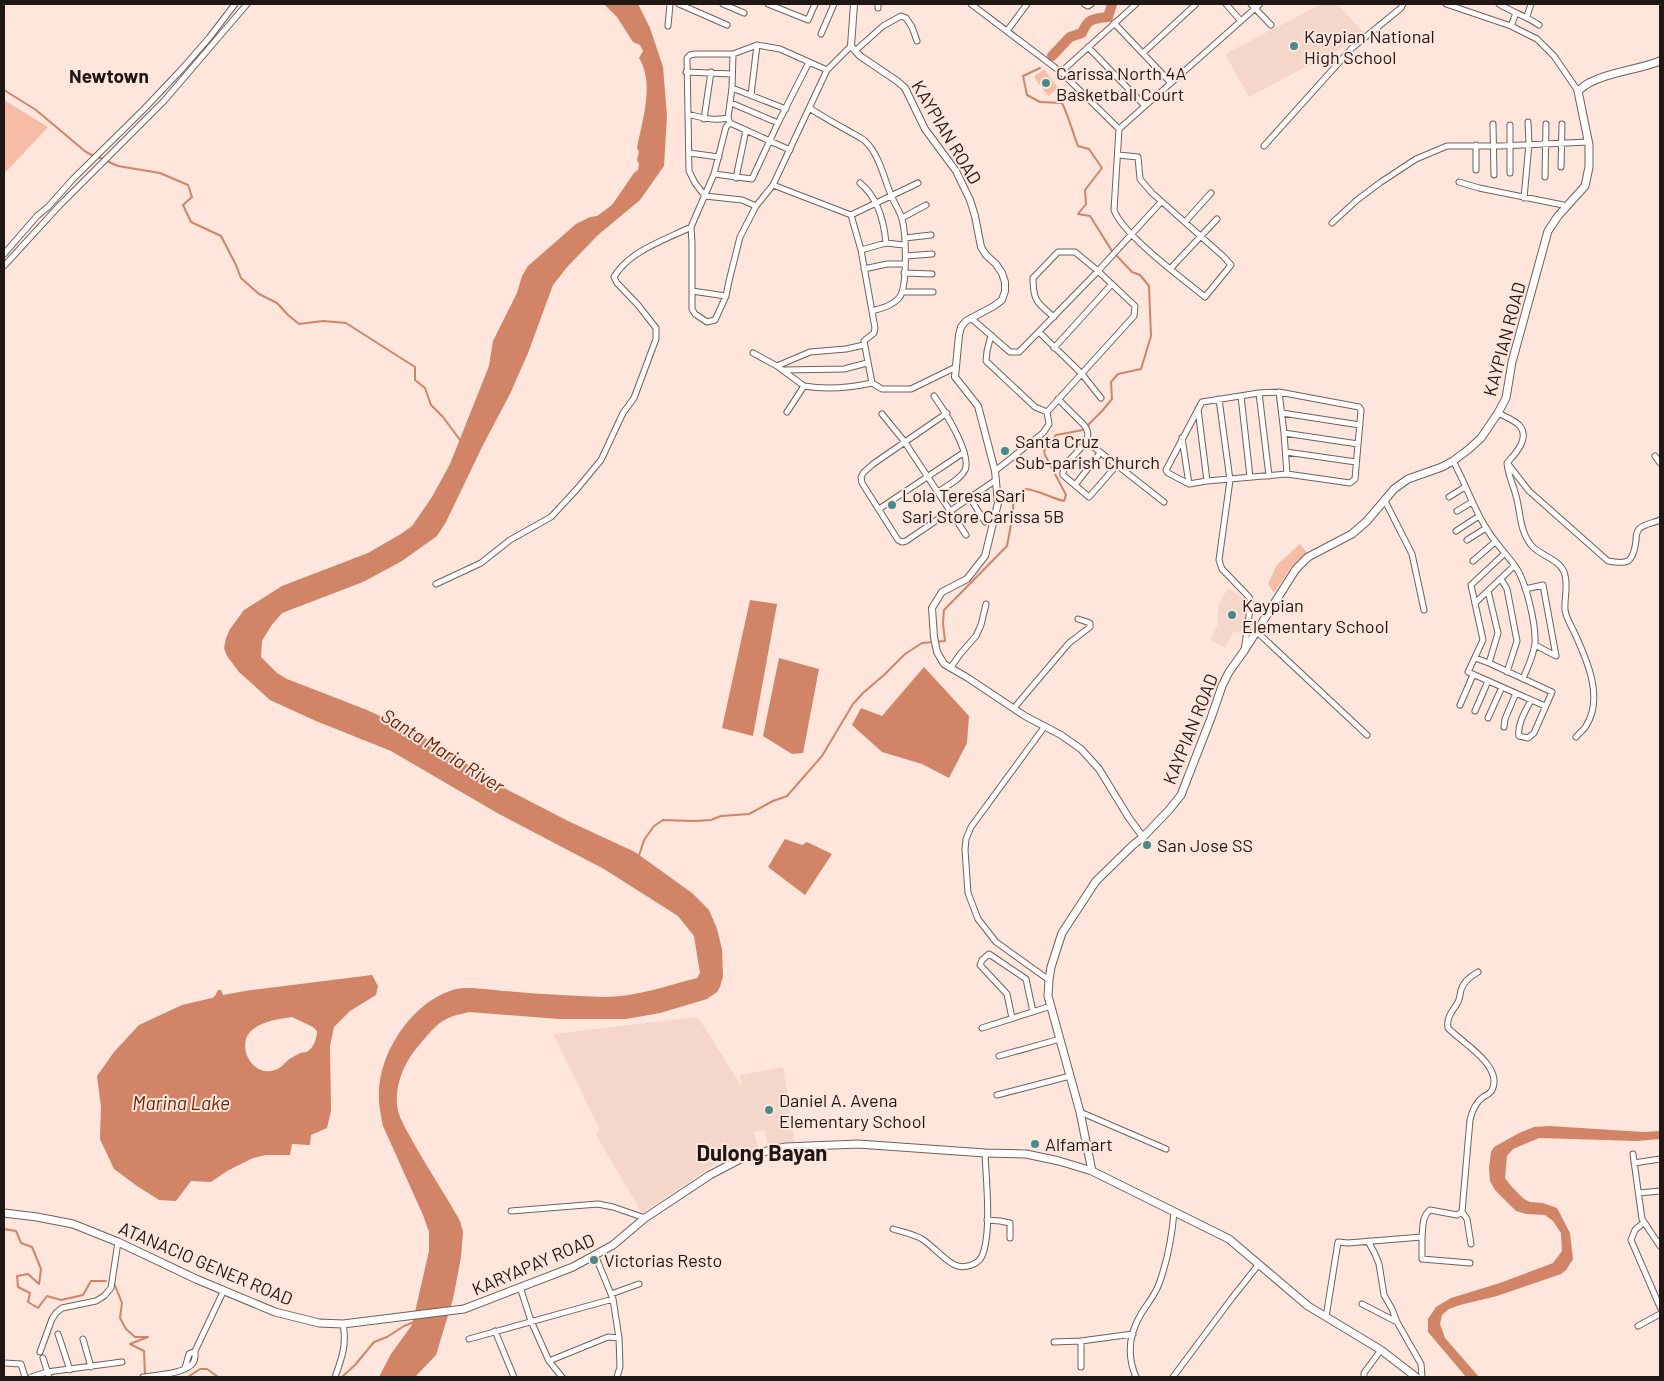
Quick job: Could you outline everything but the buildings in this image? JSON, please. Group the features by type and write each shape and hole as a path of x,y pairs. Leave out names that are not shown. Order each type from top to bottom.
{"main road":[{"path":"1578,91 1590,82 1640,69 1660,61"},
{"name":"KAYPIAN ROAD","path":"1092,1172 1080,1112 1048,996 1048,980 1062,933 1096,881 1132,845 1143,837 1181,795 1228,672 1244,651 1296,569 1316,552 1352,534 1367,521 1394,489 1408,479 1453,461 1481,438 1498,413 1506,398 1512,362 1548,231 1558,216 1585,186 1589,167 1588,142 1578,91"},
{"name":"KARYAPAY ROAD","path":"398,1318 464,1309 572,1267 612,1245 634,1229 645,1218 710,1175 748,1155 786,1147 858,1144 1026,1154 1059,1161 1092,1172 1229,1239 1308,1306 1381,1350 1416,1377"},
{"name":"ATANACIO GENER ROAD","path":"4,1213 73,1224 275,1312 319,1322 343,1324 398,1318"}],"street":[{"path":"4,254 73,178 146,108 209,38 235,4"},
{"path":"4,266 59,206 164,101 247,4"},
{"path":"668,26 670,4"},
{"path":"679,4 728,25"},
{"path":"722,4 744,13"},
{"path":"768,4 808,20 814,4"},
{"path":"821,34 834,4"},
{"path":"853,49 854,4"},
{"path":"1007,30 1027,4"},
{"path":"1084,4 1088,6 1091,4"},
{"path":"1061,72 1136,4"},
{"path":"1143,53 1196,4"},
{"path":"1226,4 1241,21"},
{"path":"1118,155 1138,157 1140,180 1161,202 1231,264 1205,297 1132,235 1117,219 1114,210 1119,129 1241,21 1253,6 1260,4"},
{"path":"1264,146 1352,48 1404,4"},
{"path":"1446,4 1512,26 1537,39 1554,56 1578,91"},
{"path":"1499,4 1509,6 1516,13 1527,16 1539,24"},
{"path":"1527,16 1531,4"},
{"path":"974,5 1061,72 1119,129"},
{"path":"1253,6 1271,25"},
{"path":"1512,26 1516,13"},
{"path":"733,54 729,120 714,174 691,227 692,309 695,314 707,322 716,320 726,296 737,247 756,206 773,185 828,70 883,26 901,16 909,22 917,41"},
{"path":"1114,23 1171,83"},
{"path":"756,206 742,200 705,196 689,171 687,58 690,55 733,54 758,45 780,49 828,70"},
{"path":"751,95 758,45"},
{"path":"1088,47 1144,106"},
{"name":"KAYPIAN ROAD","path":"853,49 905,88 925,129 956,171 964,186 975,216 981,247 1002,272 1005,282 1002,300 971,318"},
{"path":"714,174 752,179 809,62"},
{"path":"686,72 732,74"},
{"path":"704,118 711,72"},
{"path":"732,88 786,109"},
{"path":"731,103 778,123"},
{"path":"809,108 864,140 877,160 902,218 906,256 903,292 899,299 888,307 872,311"},
{"path":"688,114 704,118 729,120 790,150"},
{"path":"1524,198 1529,144 1528,122"},
{"path":"1493,124 1494,175"},
{"path":"1545,177 1546,124"},
{"path":"1561,167 1562,124"},
{"path":"1510,125 1510,173"},
{"path":"736,178 746,130"},
{"path":"1332,224 1365,194 1416,159 1447,146 1588,142"},
{"path":"1476,145 1476,170"},
{"path":"689,153 718,157"},
{"path":"1459,182 1478,188 1568,206"},
{"path":"860,183 869,191 875,204 884,228 886,243"},
{"path":"773,185 850,215 918,183"},
{"path":"1185,222 1211,193"},
{"path":"1143,837 1129,818 1100,769 1081,749 944,664 937,652 932,608 942,592 967,579 986,556 998,503 995,472 978,406 955,377 959,335 962,327 971,318 1010,352 1019,352 1098,271 1161,202"},
{"path":"902,218 926,206"},
{"path":"850,215 860,250 875,330 874,333 865,339 864,345 872,383"},
{"path":"1171,268 1217,219"},
{"path":"436,584 480,563 510,540 551,517 601,460 623,413 634,398 656,339 656,328 614,277 618,269 630,257 691,227"},
{"path":"905,238 931,235"},
{"path":"860,250 886,243 904,245"},
{"path":"995,472 1043,433 1048,424 1047,412 1134,316 1135,306 1075,252 1058,252 1033,278 1033,294 1038,304 1054,317"},
{"path":"906,256 932,254"},
{"path":"864,269 887,264 905,264"},
{"path":"904,274 932,274"},
{"path":"1054,348 1112,284"},
{"path":"692,291 726,296"},
{"path":"903,292 933,292"},
{"path":"1039,332 1082,374 1101,398"},
{"path":"991,335 986,351 986,361 1035,407 1047,412"},
{"path":"777,366 810,352 846,349 864,345"},
{"path":"754,354 777,366 804,386 818,388 850,388 872,383 882,389 911,389 956,367"},
{"path":"783,370 844,369 867,363"},
{"path":"787,412 804,386"},
{"path":"1279,392 1287,474"},
{"path":"1279,392 1359,407 1361,410 1355,478 1350,483 1287,474 1188,484 1168,473 1166,470 1202,402 1259,393 1279,392"},
{"path":"1259,393 1269,476"},
{"path":"934,396 947,413 966,463 961,476 938,492"},
{"path":"1241,396 1250,478"},
{"path":"1058,398 1085,427 1086,442 1063,471 1063,475 1089,497 1117,465"},
{"path":"1219,399 1230,480 1219,560 1222,569 1249,597 1251,602 1244,651"},
{"path":"1198,409 1207,481"},
{"path":"947,413 872,464 860,477 898,540 906,541 996,480"},
{"path":"1282,413 1360,425"},
{"path":"1498,413 1519,425 1523,434 1520,449 1507,463"},
{"path":"882,414 904,441 966,536"},
{"path":"1284,433 1358,444"},
{"path":"1182,438 1188,484"},
{"path":"1086,442 1164,502"},
{"path":"1286,452 1356,462"},
{"path":"879,509 963,453"},
{"path":"1075,485 1100,453"},
{"path":"1655,456 1660,463"},
{"path":"1453,461 1462,476 1465,487 1479,516 1495,542 1520,575 1525,589 1535,645 1523,679"},
{"path":"1507,463 1529,490 1608,561 1619,564 1628,562 1633,556 1637,532 1641,527 1660,520"},
{"path":"1507,463 1510,480 1517,497 1520,524 1532,546 1560,565 1564,570 1567,581 1565,611 1592,676 1594,694 1592,711 1587,725 1576,737"},
{"path":"1449,497 1465,487"},
{"path":"970,498 985,522"},
{"path":"1385,501 1412,554 1424,610"},
{"path":"1457,511 1472,502"},
{"path":"1456,530 1479,516"},
{"path":"1467,540 1486,528"},
{"path":"1473,561 1495,542"},
{"path":"1504,554 1471,585 1483,640 1468,672 1545,706"},
{"path":"1475,603 1514,566"},
{"path":"1501,579 1506,589 1517,641 1507,672"},
{"path":"1525,589 1543,585 1556,656 1535,645"},
{"path":"1488,591 1498,633 1489,663"},
{"path":"951,668 960,653 976,636 986,604"},
{"path":"1014,708 1069,643 1090,627 1088,621 1078,619"},
{"path":"1256,631 1367,735"},
{"path":"1475,658 1552,692 1534,733 1528,738 1519,736 1518,731 1531,700"},
{"path":"1460,705 1474,675"},
{"path":"1474,711 1488,681"},
{"path":"1488,718 1502,687"},
{"path":"1504,727 1505,719 1516,693"},
{"path":"1046,726 971,827 966,838 965,850 968,893 978,919 996,942 1048,980"},
{"path":"1012,1018 1007,994 980,965 982,960 989,954 1026,980 1033,1012"},
{"path":"1471,1244 1467,1219 1462,1212 1470,1120 1473,1111 1481,1099 1490,1093 1493,1084 1492,1074 1488,1064 1477,1052 1448,1028 1447,1022 1448,1017 1459,1001 1461,988 1466,981 1478,972"},
{"path":"982,1028 1051,1006"},
{"path":"999,1056 1060,1039"},
{"path":"997,1095 1070,1076"},
{"path":"1080,1112 1166,1149"},
{"path":"893,1229 921,1238 951,1264 964,1267 972,1265 981,1258 987,1238 985,1153"},
{"path":"1633,1154 1643,1223 1660,1246"},
{"path":"1634,1163 1660,1159"},
{"path":"1640,1193 1660,1191"},
{"path":"511,1211 598,1204 614,1207 645,1218"},
{"path":"1462,1212 1458,1214 1430,1210 1426,1213 1423,1218 1422,1259 1470,1263"},
{"path":"1136,1377 1129,1353 1132,1334 1140,1316 1159,1285 1170,1244 1174,1212"},
{"path":"987,1220 1010,1223 1010,1238"},
{"path":"1643,1223 1636,1230 1631,1240 1660,1307"},
{"path":"1326,1317 1338,1242 1422,1237"},
{"path":"1368,1241 1379,1264 1384,1295 1421,1364 1422,1377"},
{"path":"40,1352 56,1313 62,1308 96,1301 104,1296 110,1288 118,1242"},
{"path":"595,1255 612,1297 619,1338 620,1367 617,1377"},
{"path":"1173,1377 1259,1264"},
{"path":"469,1339 612,1297 639,1284"},
{"path":"520,1288 531,1321 548,1361 562,1377"},
{"path":"143,1377 178,1371 192,1365 195,1359 195,1351 224,1290"},
{"path":"1362,1304 1397,1322"},
{"path":"1638,1326 1660,1314"},
{"path":"335,1377 346,1338 343,1324"},
{"path":"495,1332 514,1377"},
{"path":"58,1334 70,1370"},
{"path":"1054,1342 1081,1341 1132,1334"},
{"path":"548,1361 608,1337 619,1338"},
{"path":"83,1339 91,1366"},
{"path":"1081,1341 1082,1367"},
{"path":"1364,1377 1364,1373 1381,1350"},
{"path":"42,1358 48,1374"},
{"path":"32,1377 122,1362"},
{"path":"4,1363 21,1364 26,1377"}],"shaded area":[{"name":"Kaypian National High School","path":"1322,4 1337,4 1366,35 1249,97 1225,54"},
{"name":"Carissa North 4A Basketball Court","path":"1044,69 1058,88 1048,96 1034,77"},
{"path":"4,100 48,127 4,174"},
{"path":"1300,544 1307,553 1291,567 1274,593 1268,584 1277,565"},
{"name":"Kaypian Elementary School","path":"1228,588 1248,601 1243,633 1233,632 1225,648 1210,640 1217,626 1219,603"},
{"path":"698,1017 742,1087 740,1075 783,1067 795,1143 768,1148 765,1130 754,1132 759,1149 728,1156 642,1213 596,1135 599,1128 553,1034"}],"water":[{"name":"Santa Maria River","path":"604,4 638,4 650,28 663,67 667,116 664,166 640,200 598,235 568,266 553,285 528,353 510,394 446,522 437,536 402,561 363,582 282,613 262,641 261,657 277,673 287,679 367,710 417,733 508,790 568,821 635,852 692,893 709,910 717,929 722,949 723,976 717,992 707,999 660,1013 626,1019 559,1019 469,1012 446,1019 426,1037 414,1051 401,1075 397,1093 398,1111 413,1142 460,1221 463,1232 461,1257 453,1299 436,1355 415,1377 379,1377 391,1354 412,1325 429,1251 429,1232 383,1126 379,1105 381,1076 393,1044 402,1029 413,1015 426,1004 441,995 461,988 554,995 616,997 697,978 700,973 694,936 678,916 604,869 499,814 391,751 270,700 239,672 227,656 224,648 230,629 244,610 282,586 368,553 412,526 432,497 450,464 489,366 493,341 528,266 576,224 590,217 597,216 612,205 638,170 639,164 637,160 639,152 637,148 647,91 644,68 639,58 643,51 640,45 633,42 617,17"},
{"path":"750,600 777,604 753,736 722,728"},
{"path":"779,658 819,669 803,753 792,754 763,736"},
{"path":"924,667 969,716 967,743 949,778 922,764 882,752 852,725 861,708 882,716"},
{"path":"785,839 802,845 807,842 832,854 805,895 768,867"},
{"name":"Marina Lake","path":"372,975 378,986 376,995 350,1011 334,1027 330,1046 331,1111 327,1128 311,1135 310,1145 292,1144 290,1155 266,1155 253,1158 227,1171 211,1182 191,1181 176,1201 159,1200 114,1169 100,1139 101,1107 97,1076 114,1052 139,1025 182,1005 212,998 218,990 221,990 223,995","holes":["292,1017 313,1027 317,1034 312,1047 307,1052 300,1053 275,1070 259,1069 248,1059 245,1044 247,1036 261,1024"]},
{"path":"1549,1126 1644,1132 1660,1131 1660,1139 1637,1141 1539,1138 1513,1149 1507,1156 1505,1178 1512,1187 1524,1199 1530,1202 1543,1203 1557,1208 1570,1233 1573,1259 1561,1274 1497,1296 1460,1305 1449,1309 1442,1315 1440,1324 1445,1338 1479,1377 1466,1377 1428,1332 1428,1319 1436,1307 1451,1298 1500,1283 1553,1263 1562,1251 1561,1233 1553,1221 1545,1215 1526,1214 1516,1211 1495,1190 1490,1181 1489,1168 1491,1152 1494,1147 1534,1127"}],"waterway":[{"path":"1052,56 1070,37 1082,33 1086,24 1095,19 1108,17 1112,4"},
{"path":"1040,68 1023,76 1027,95 1040,102 1062,103 1078,146 1089,149 1102,168 1085,190 1086,204 1078,214 1090,216 1112,251"},
{"path":"4,90 36,110 86,152 94,156"},
{"path":"98,157 118,166 160,173 188,185 192,197 183,205 191,222 221,236 241,278 259,294 277,303 299,324 323,321 346,323 415,367 415,380 425,388 431,405 443,417 460,440"},
{"path":"639,856 644,840 654,826 663,820 711,820 721,816 749,814 787,796 822,756 853,704 863,693 905,654 922,643 945,641 944,610 1007,546 1014,497 1025,489 1064,501 1066,495 1044,451 1056,435 1083,430 1102,411 1112,399 1111,382 1118,374 1141,369 1151,336 1149,286 1140,275 1132,272 1117,256"},
{"path":"4,1229 16,1231 21,1243 32,1247 41,1269 39,1284 28,1274 17,1276 18,1287 30,1293 28,1302 38,1308 47,1296 61,1300 83,1295 91,1281 106,1281"},
{"path":"114,1283 122,1303 120,1318 126,1329 135,1337 148,1337 130,1344 144,1351 145,1376"},
{"path":"342,1377 374,1342 414,1322"},
{"path":"188,1377 200,1369 207,1369 218,1377"}],"place":[{"name":"Kaypian National High School","path":"1294,46"},
{"name":"Carissa North 4A Basketball Court","path":"1046,83"},
{"name":"Santa Cruz Sub-parish Church","path":"1005,451"},
{"name":"Lola Teresa Sari Sari Store Carissa 5B","path":"892,505"},
{"name":"Kaypian Elementary School","path":"1232,615"},
{"name":"San Jose SS","path":"1147,845"},
{"name":"Daniel A. Avena Elementary School","path":"769,1110"},
{"name":"Alfamart","path":"1035,1144"},
{"name":"Victorias Resto","path":"594,1260"}],"district":[{"name":"Newtown","path":"109,75"},
{"name":"Dulong Bayan","path":"762,1152"}]}
